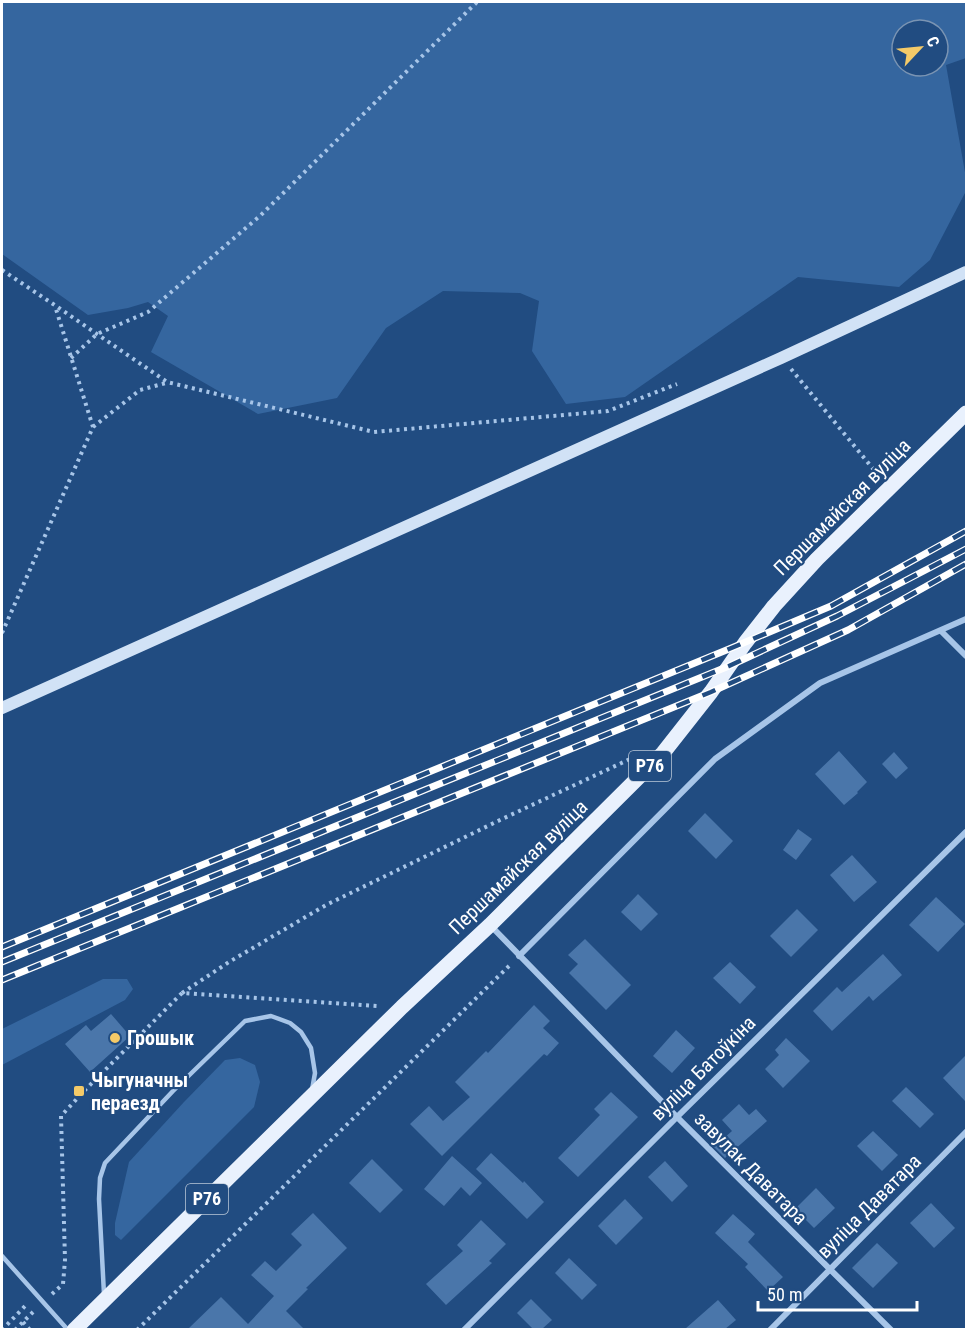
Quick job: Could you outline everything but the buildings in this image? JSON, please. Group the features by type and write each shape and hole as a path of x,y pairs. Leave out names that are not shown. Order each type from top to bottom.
{"main road":[{"name":"Першамайская вуліца","path":"74,1329 402,1007 490,925 663,753 774,606 818,559 966,413"}],"street":[{"path":"2,708 782,358 966,272"},
{"path":"519,956 715,759 820,683 966,619"},
{"path":"941,631 966,656"},
{"name":"вуліца Батоўкіна","path":"464,1329 966,832"},
{"name":"завулак Даватара","path":"490,925 677,1117 891,1329"},
{"name":"вуліца Даватара","path":"770,1329 966,1132"}],"lane":[{"path":"104,1300 99,1199 100,1178 105,1163 189,1076 245,1022 271,1016 290,1023 301,1032 311,1048 315,1073 310,1099"},
{"path":"2,1256 68,1329"}],"path":[{"path":"71,358 97,334 148,312 261,215 477,2"},
{"path":"2,270 167,382 374,432 608,411 685,381"},
{"path":"55,305 93,427"},
{"path":"782,358 890,488"},
{"path":"2,633 93,427 140,390 167,382"},
{"path":"182,993 229,962 326,905 634,758"},
{"path":"137,1329 519,956"},
{"path":"2,1329 37,1294"},
{"path":"23,1322 30,1329"}],"shaded area":[{"path":"2,2 966,2 966,58 950,64 950,18 890,18 890,78 948,78 966,178 966,191 930,260 899,287 798,277 625,397 566,404 532,351 539,301 520,293 443,291 386,328 337,398 258,414 151,352 168,316 148,302 88,315 2,254"},
{"path":"103,979 127,979 133,989 125,1000 2,1065 2,1029"},
{"path":"240,1058 255,1065 260,1082 254,1107 121,1240 115,1235 115,1223 129,1162 225,1060"}],"railway":[{"path":"2,947 831,606 966,531"},
{"path":"2,962 729,666 837,616 966,549"},
{"path":"2,980 711,692 848,630 966,564"}],"place":[{"name":"Грошык","path":"115,1038"},
{"name":"Чыгуначны пераезд","path":"79,1091"}]}
